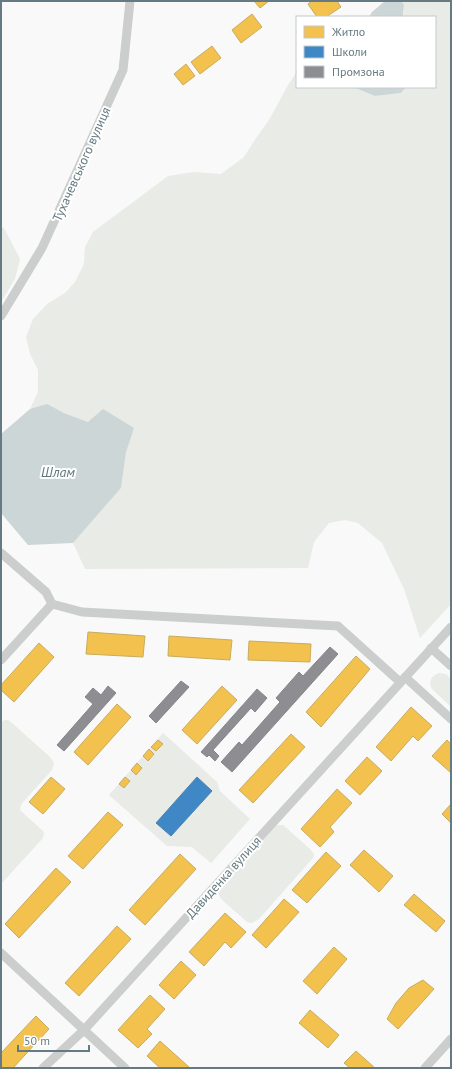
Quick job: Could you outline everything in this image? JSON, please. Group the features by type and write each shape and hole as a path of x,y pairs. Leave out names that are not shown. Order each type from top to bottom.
{"street":[{"name":"Тухачевського вулиця","path":"1,316 42,248 123,70 130,1"},
{"path":"1,553 46,592 52,604 82,612 338,626 451,719"},
{"path":"1,660 52,604"},
{"name":"Давиденка вулиця","path":"43,1068 84,1030 451,627"},
{"path":"431,648 451,666"},
{"path":"1,953 125,1068"},
{"path":"425,1068 449,1044"}],"shaded area":[{"path":"401,1 451,1 451,604 420,638 404,589 382,543 358,523 345,520 329,523 314,542 308,568 85,569 73,543 121,488 126,452 133,428 88,422 47,405 30,409 38,392 38,370 30,354 26,337 33,319 47,304 65,293 75,282 84,264 85,247 93,232 168,176 194,172 221,174 244,157 269,120 296,73 296,88 355,88 375,96 401,93 405,88 436,88 436,16 404,16 404,5"},
{"path":"1,227 4,228 20,259 15,279 1,302"},
{"path":"439,673 446,674 451,679 451,707 432,689 430,684 434,676"},
{"path":"5,720 12,723 50,757 54,763 52,770 20,807 20,810 43,831 43,838 1,884 1,722"},
{"path":"163,733 217,782 220,791 250,819 211,863 192,847 167,846 109,795"},
{"path":"277,825 283,825 310,849 314,854 313,858 259,919 252,923 247,922 221,899 218,894 219,890"}],"water":[{"path":"385,1 401,1 404,5 403,16 370,16"},
{"path":"355,88 405,88 401,93 375,96"},
{"name":"Шлам","path":"47,404 64,413 88,422 103,409 134,428 126,452 121,488 73,543 28,545 1,513 1,434 30,409"}],"building: Житло":[{"path":"254,1 269,1 260,8"},
{"path":"312,1 337,1 341,7 328,16 316,16 308,4"},
{"path":"252,14 262,27 241,43 232,30"},
{"path":"212,46 221,58 200,74 191,62"},
{"path":"186,64 195,76 183,85 174,74"},
{"path":"88,632 145,636 143,657 86,654"},
{"path":"169,636 232,640 230,660 168,656"},
{"path":"249,641 311,644 310,662 248,660"},
{"path":"39,643 54,657 14,702 1,690 1,685"},
{"path":"356,656 370,669 321,727 306,712"},
{"path":"222,686 237,700 197,744 182,730"},
{"path":"117,704 131,717 88,765 74,752"},
{"path":"411,707 432,726 418,741 413,736 391,761 376,747"},
{"path":"291,734 305,747 253,803 239,790"},
{"path":"158,740 163,744 156,751 151,747"},
{"path":"447,740 451,744 451,773 432,756"},
{"path":"149,749 154,754 148,761 143,756"},
{"path":"367,757 382,771 360,795 345,781"},
{"path":"137,763 142,768 136,775 131,770"},
{"path":"51,777 65,789 43,814 29,802"},
{"path":"125,777 130,781 124,788 119,784"},
{"path":"337,789 352,803 330,827 334,832 320,847 301,829"},
{"path":"451,804 451,823 442,814"},
{"path":"108,812 123,825 83,869 68,856"},
{"path":"364,850 393,876 379,892 350,865"},
{"path":"326,852 341,866 307,903 292,890"},
{"path":"180,854 196,869 145,925 129,910"},
{"path":"56,868 71,882 19,938 5,924"},
{"path":"414,894 445,921 436,932 404,905"},
{"path":"284,899 299,912 266,948 252,935"},
{"path":"225,913 246,932 231,948 225,942 204,966 189,952"},
{"path":"117,926 131,939 79,996 65,983"},
{"path":"334,947 347,959 317,994 303,981"},
{"path":"181,961 196,975 174,999 159,985"},
{"path":"423,980 434,989 398,1029 387,1019 396,1003 409,988"},
{"path":"150,995 165,1009 147,1029 152,1034 138,1048 118,1030"},
{"path":"310,1010 339,1035 328,1048 299,1023"},
{"path":"36,1016 49,1029 13,1068 1,1068 1,1053"},
{"path":"160,1041 189,1067 160,1068 147,1056"},
{"path":"356,1051 375,1068 350,1068 344,1063"}],"building: Школи":[{"path":"197,777 212,791 171,836 156,823"}],"building: Промзона":[{"path":"330,647 338,654 232,772 221,762 239,742 242,745 280,702 276,698 299,672 303,676"},
{"path":"181,681 189,687 156,723 149,716"},
{"path":"108,686 116,693 64,751 57,745 93,704 85,697 93,688 101,695"},
{"path":"257,689 267,698 255,712 251,708 213,750 219,756 215,761 209,755 207,757 201,752"}]}
